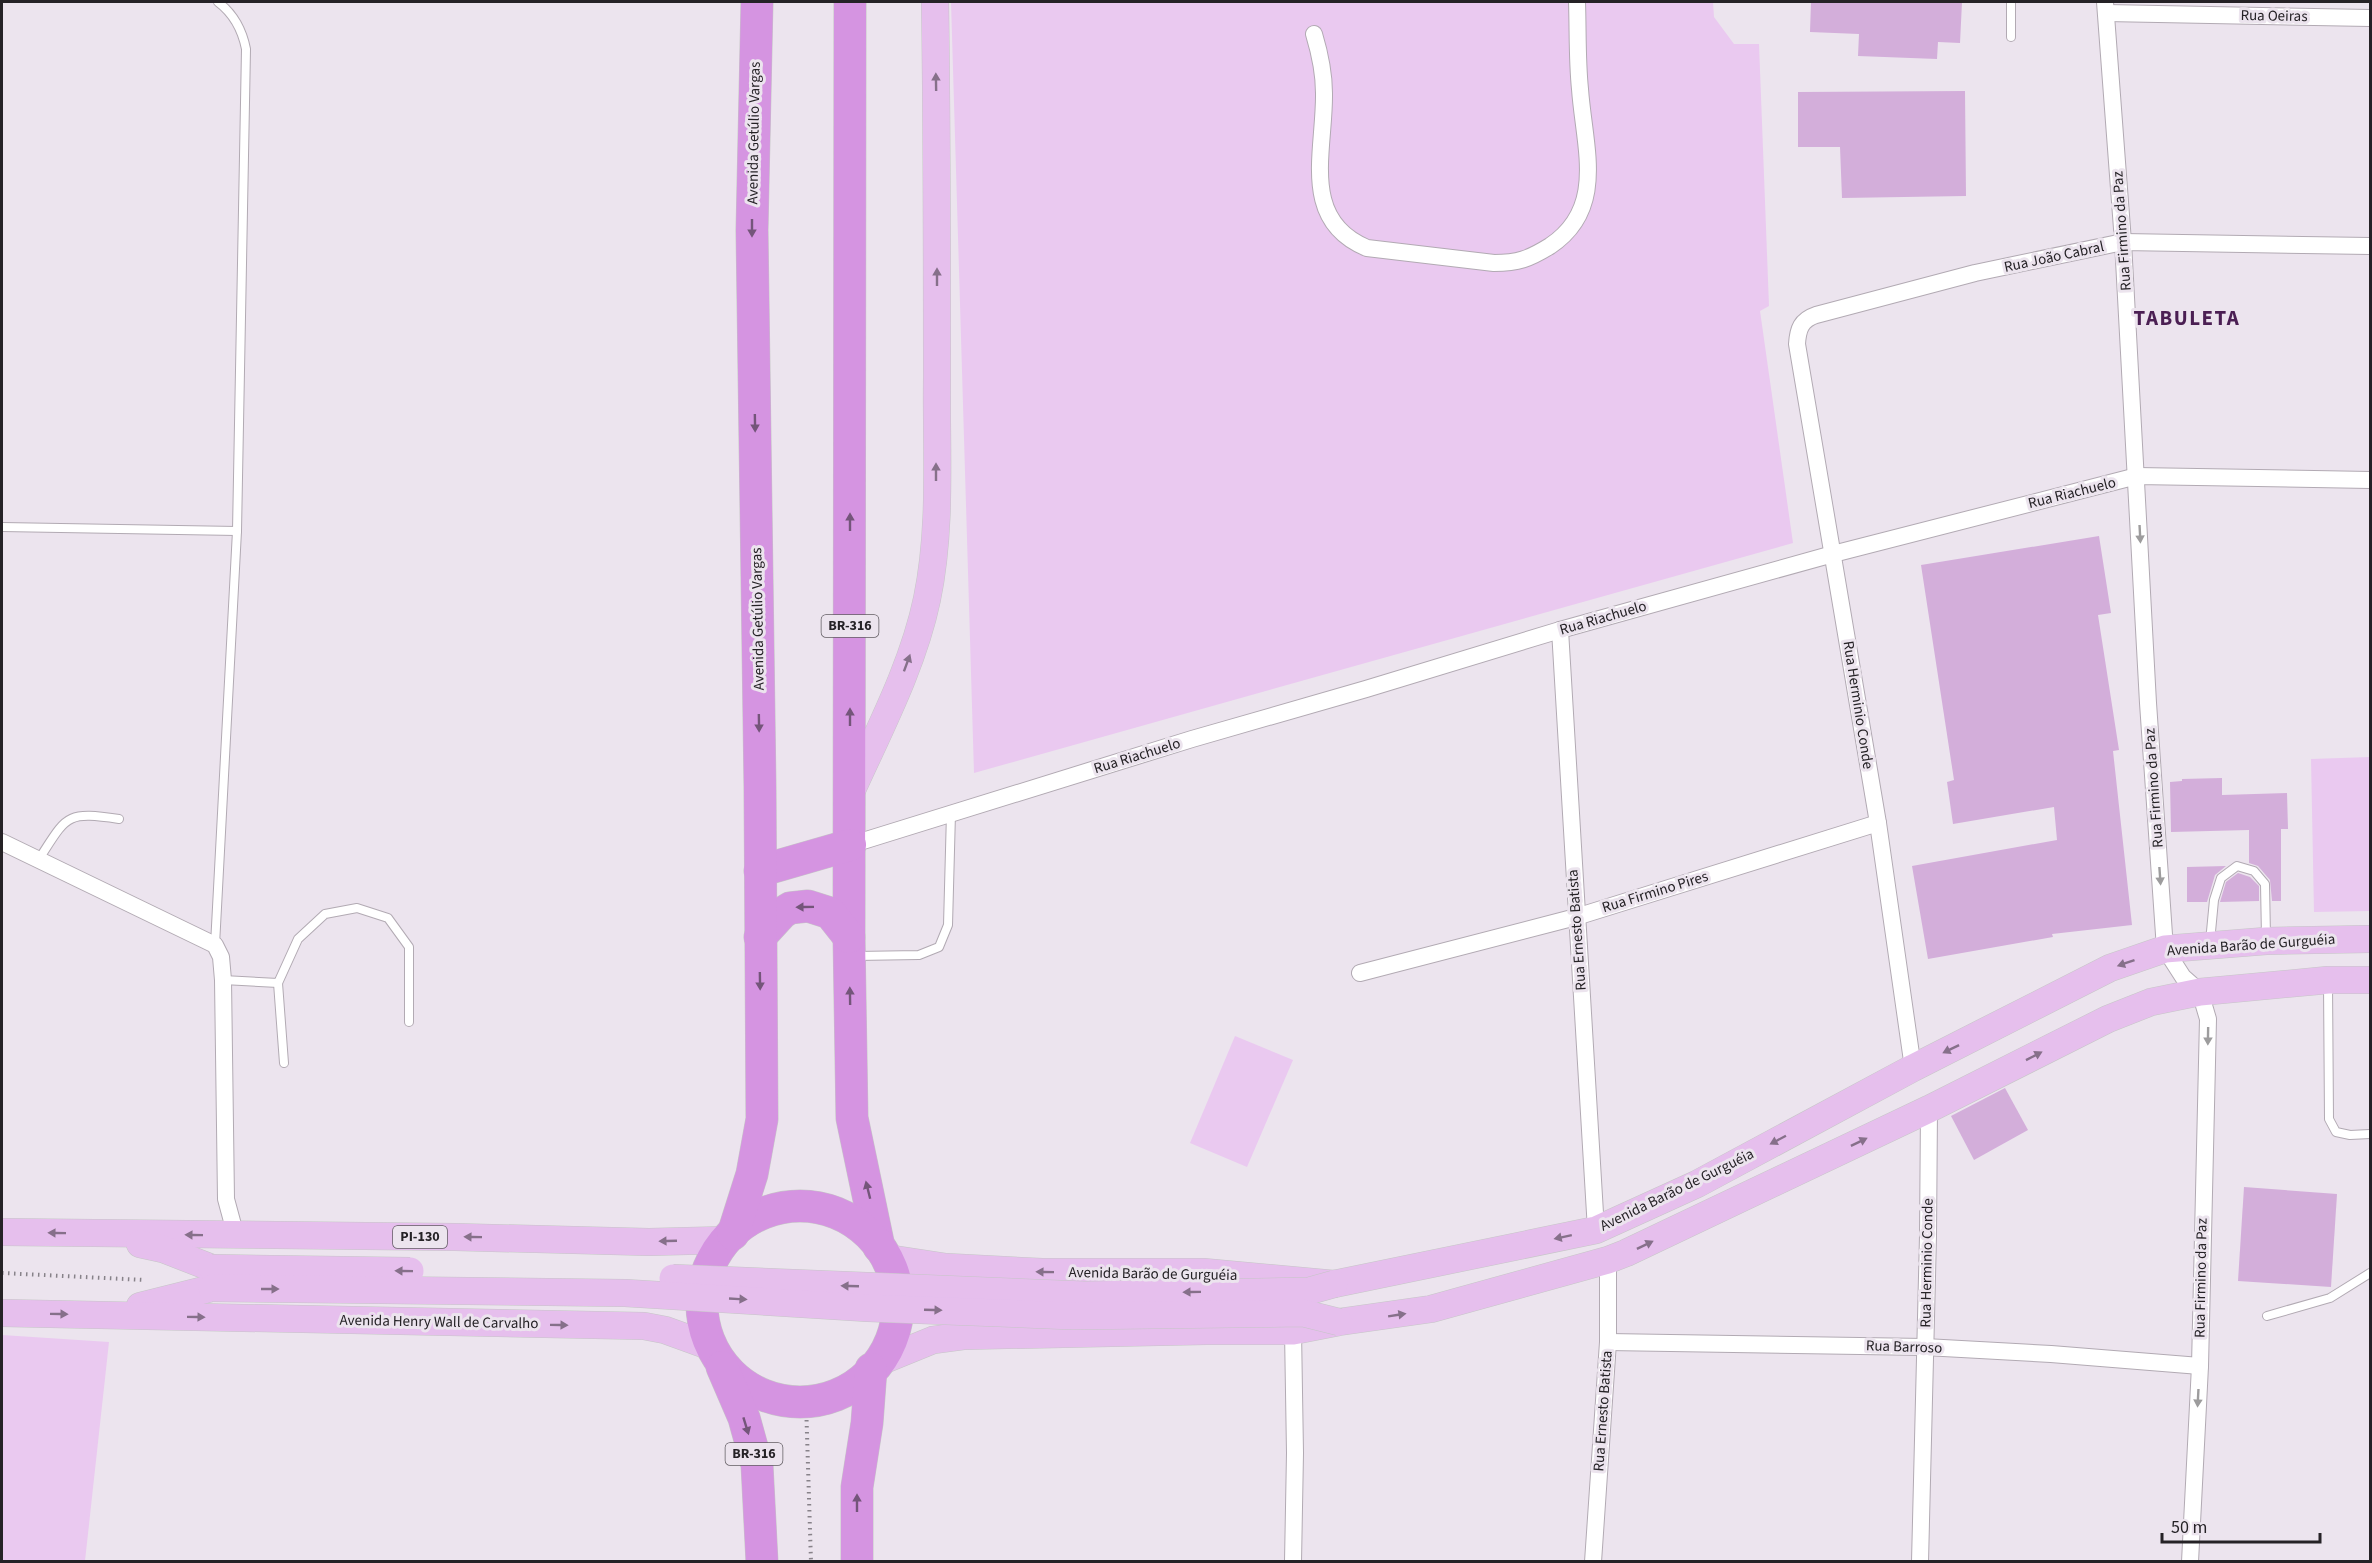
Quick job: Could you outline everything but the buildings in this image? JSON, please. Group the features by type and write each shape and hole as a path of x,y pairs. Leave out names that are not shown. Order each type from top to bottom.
{"highway":[{"name":"Avenida Getúlio Vargas","path":"757,2 752,230 762,1119 752,1174 730,1237 711,1264 703,1291 703,1319 713,1349 744,1418 757,1465 762,1562"},
{"name":"BR-316","path":"850,2 849,947 852,1118 883,1252"},
{"path":"760,871 850,845"},
{"path":"760,937 782,913 790,908 808,906 830,912 849,947"},
{"name":"BR-316","path":"713,1349 732,1375 760,1394 778,1400 815,1401 833,1397 867,1373 888,1346 898,1311 894,1275 883,1252 872,1237 852,1221 823,1209 791,1206 760,1215 742,1225 730,1237"},
{"name":"BR-316","path":"857,1562 857,1486 867,1423 867,1373"}],"main road":[{"path":"850,794 897,689 910,654 926,602 936,540 938,212 935,2"},
{"name":"Avenida Barão de Gurguéia","path":"883,1252 946,1267 1042,1272 1203,1272 1334,1284 1596,1230 1697,1184 1913,1068 2110,968 2164,949 2266,941 2370,939"},
{"path":"867,1373 933,1340 963,1336 1206,1330 1293,1331 1431,1309 1608,1260 1929,1109 2108,1019 2167,997 2328,980 2370,980"},
{"name":"PI-130","path":"2,1232 455,1237 649,1242 730,1237"},
{"path":"113,1234 133,1242 163,1249 212,1278 625,1293 867,1308 1073,1316 1303,1314 1339,1322"},
{"path":"117,1315 212,1278 716,1279 1085,1295 1309,1291 1334,1284"},
{"name":"Avenida Henry Wall de Carvalho","path":"2,1313 644,1326 665,1330 713,1349"}],"street":[{"path":"1314,34 1322,61 1324,92 1321,192 1330,220 1352,242 1367,248 1494,263 1513,263 1532,258 1558,241 1577,219 1585,204 1588,182 1579,88 1577,2"},
{"name":"Rua Oeiras","path":"2105,7 2370,18"},
{"name":"Rua Firmino da Paz","path":"2105,7 2123,242 2164,949 2183,977 2199,992 2208,1019 2200,1366 2190,1562"},
{"name":"Rua João Cabral","path":"1797,344 1801,325 1808,317 1975,273 2123,242 2370,246"},
{"name":"Rua Herminio Conde","path":"1797,344 1878,823 1913,1068"},
{"name":"Rua Riachuelo","path":"850,845 1560,630 1833,554 2137,476 2370,480"},
{"name":"Rua Ernesto Batista","path":"1560,630 1596,1230"},
{"name":"Rua Firmino Pires","path":"1360,973 1576,917 1878,823"},
{"path":"2,842 215,945 220,957 223,980 226,1199 236,1236"},
{"name":"Rua Herminio Conde","path":"1920,1562 1929,1109"},
{"name":"Rua Ernesto Batista","path":"1593,1562 1608,1342 1608,1260"},
{"path":"1293,1331 1295,1453 1293,1562"},
{"name":"Rua Barroso","path":"1608,1342 1925,1347 2200,1366"}],"lane":[{"path":"215,945 237,531 246,49 244,37 235,18 218,2"},
{"path":"2011,2 2011,37"},
{"path":"2,527 237,531"},
{"path":"849,947 919,955 939,947 948,925 951,813"},
{"path":"39,860 60,827 74,816 90,815 119,819"},
{"path":"2210,947 2214,900 2222,878 2237,866 2254,871 2265,884 2266,941"},
{"path":"284,1063 278,983 298,939 325,914 357,908 388,918 409,947 409,1022"},
{"path":"223,980 278,983"},
{"path":"2328,980 2329,1119 2336,1132 2350,1135 2370,1134"},
{"path":"2267,1316 2330,1298 2370,1273"}],"path":[{"path":"2,1273 149,1280"},
{"path":"806,1402 811,1562"}],"shaded area":[{"path":"951,2 1713,2 1714,17 1734,44 1759,44 1769,306 1760,311 1793,543 974,773"},
{"path":"2370,757 2370,911 2314,912 2311,759"},
{"path":"1235,1036 1293,1060 1247,1167 1190,1143"},
{"path":"2,1335 109,1342 85,1561 2,1561"}],"district":[{"name":"TABULETA","path":"2187,318"}]}
